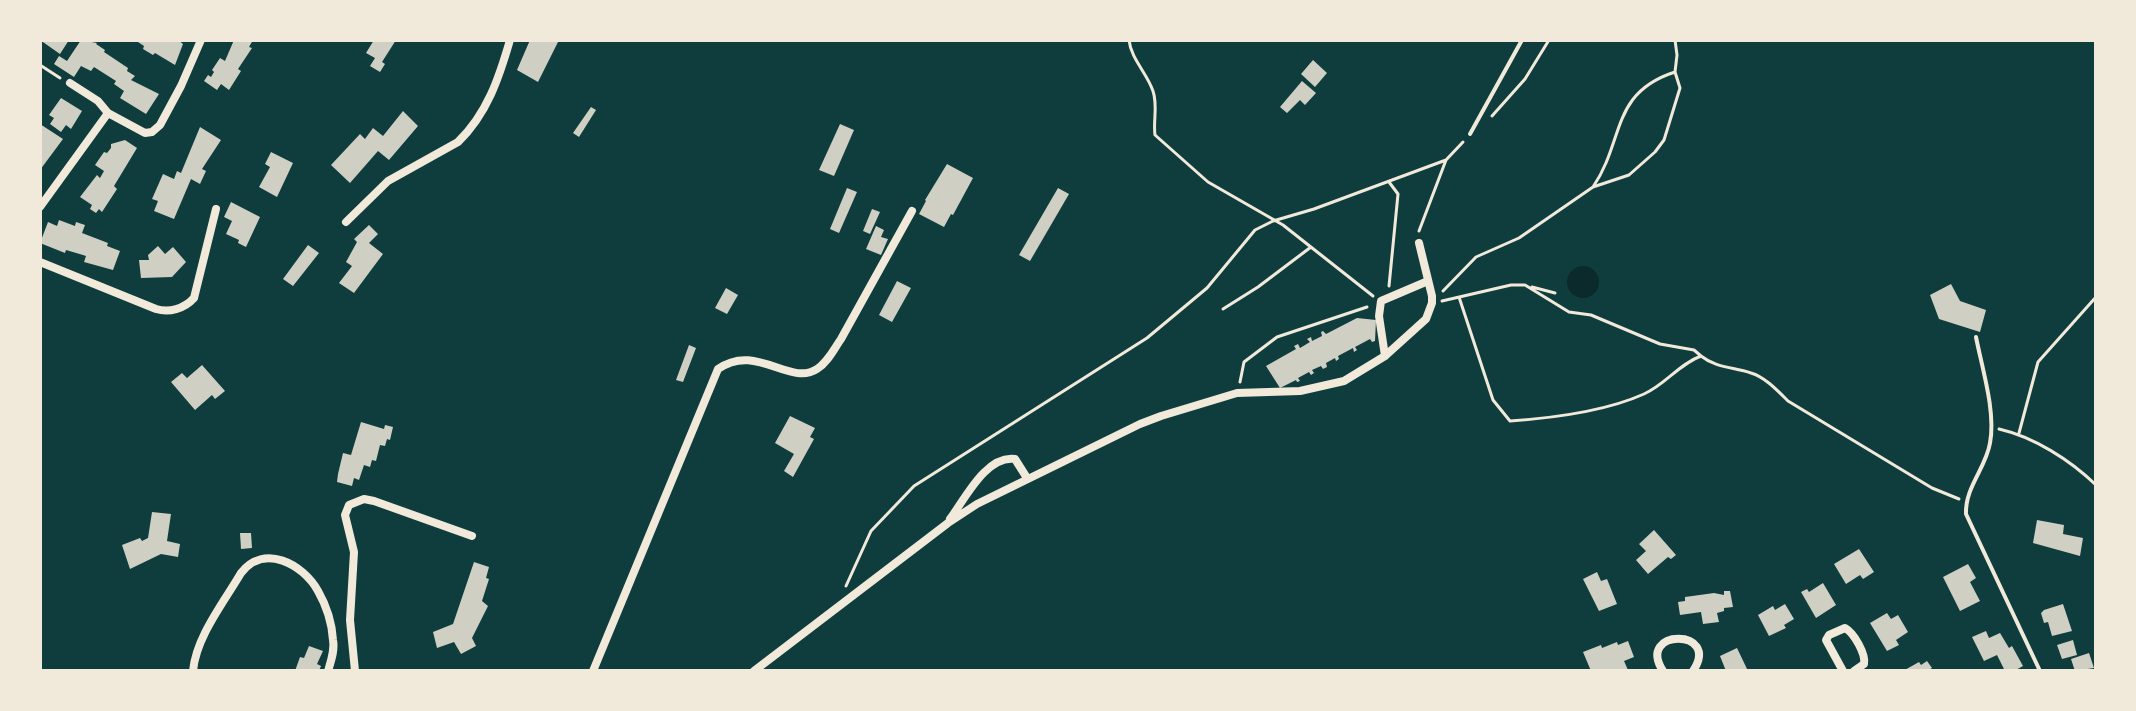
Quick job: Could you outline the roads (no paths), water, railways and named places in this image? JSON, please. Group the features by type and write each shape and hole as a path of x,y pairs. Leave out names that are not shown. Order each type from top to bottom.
{"street":[{"path":"70,83 98,101 108,113 145,133 157,129 181,86 201,40"},
{"path":"346,222 388,181 458,142 465,135 482,112 497,83 510,40"},
{"path":"40,207 108,113"},
{"path":"40,262 156,309 171,311 189,304 194,298 216,209"},
{"path":"593,671 718,369 732,361 750,360 765,362 795,374 817,370 841,339 912,211"},
{"path":"754,671 948,523 1027,478 1140,424 1237,393 1321,388 1344,381 1385,356 1426,319 1432,303 1419,243"},
{"path":"1385,356 1379,316 1384,299 1428,281"},
{"path":"948,523 985,472 998,461 1015,459 1027,478"},
{"path":"355,671 350,620 355,561 345,515 349,505 364,499 374,501 472,536"},
{"path":"193,671 206,635 248,563 279,558 312,581 319,592 333,638 328,671"},
{"path":"1843,671 1826,642 1827,636 1843,628 1851,631 1865,658 1858,670"},
{"path":"1663,671 1658,660 1660,649 1676,637 1687,639 1696,648 1698,662 1693,671"}],"lane":[{"path":"1470,134 1522,40"},
{"path":"1976,337 1992,427 1988,451 1966,502 1969,521 2040,671"}],"water":[{"path":"1583,266 1594,271 1599,282 1594,293 1583,298 1572,293 1567,282 1572,271"}]}
